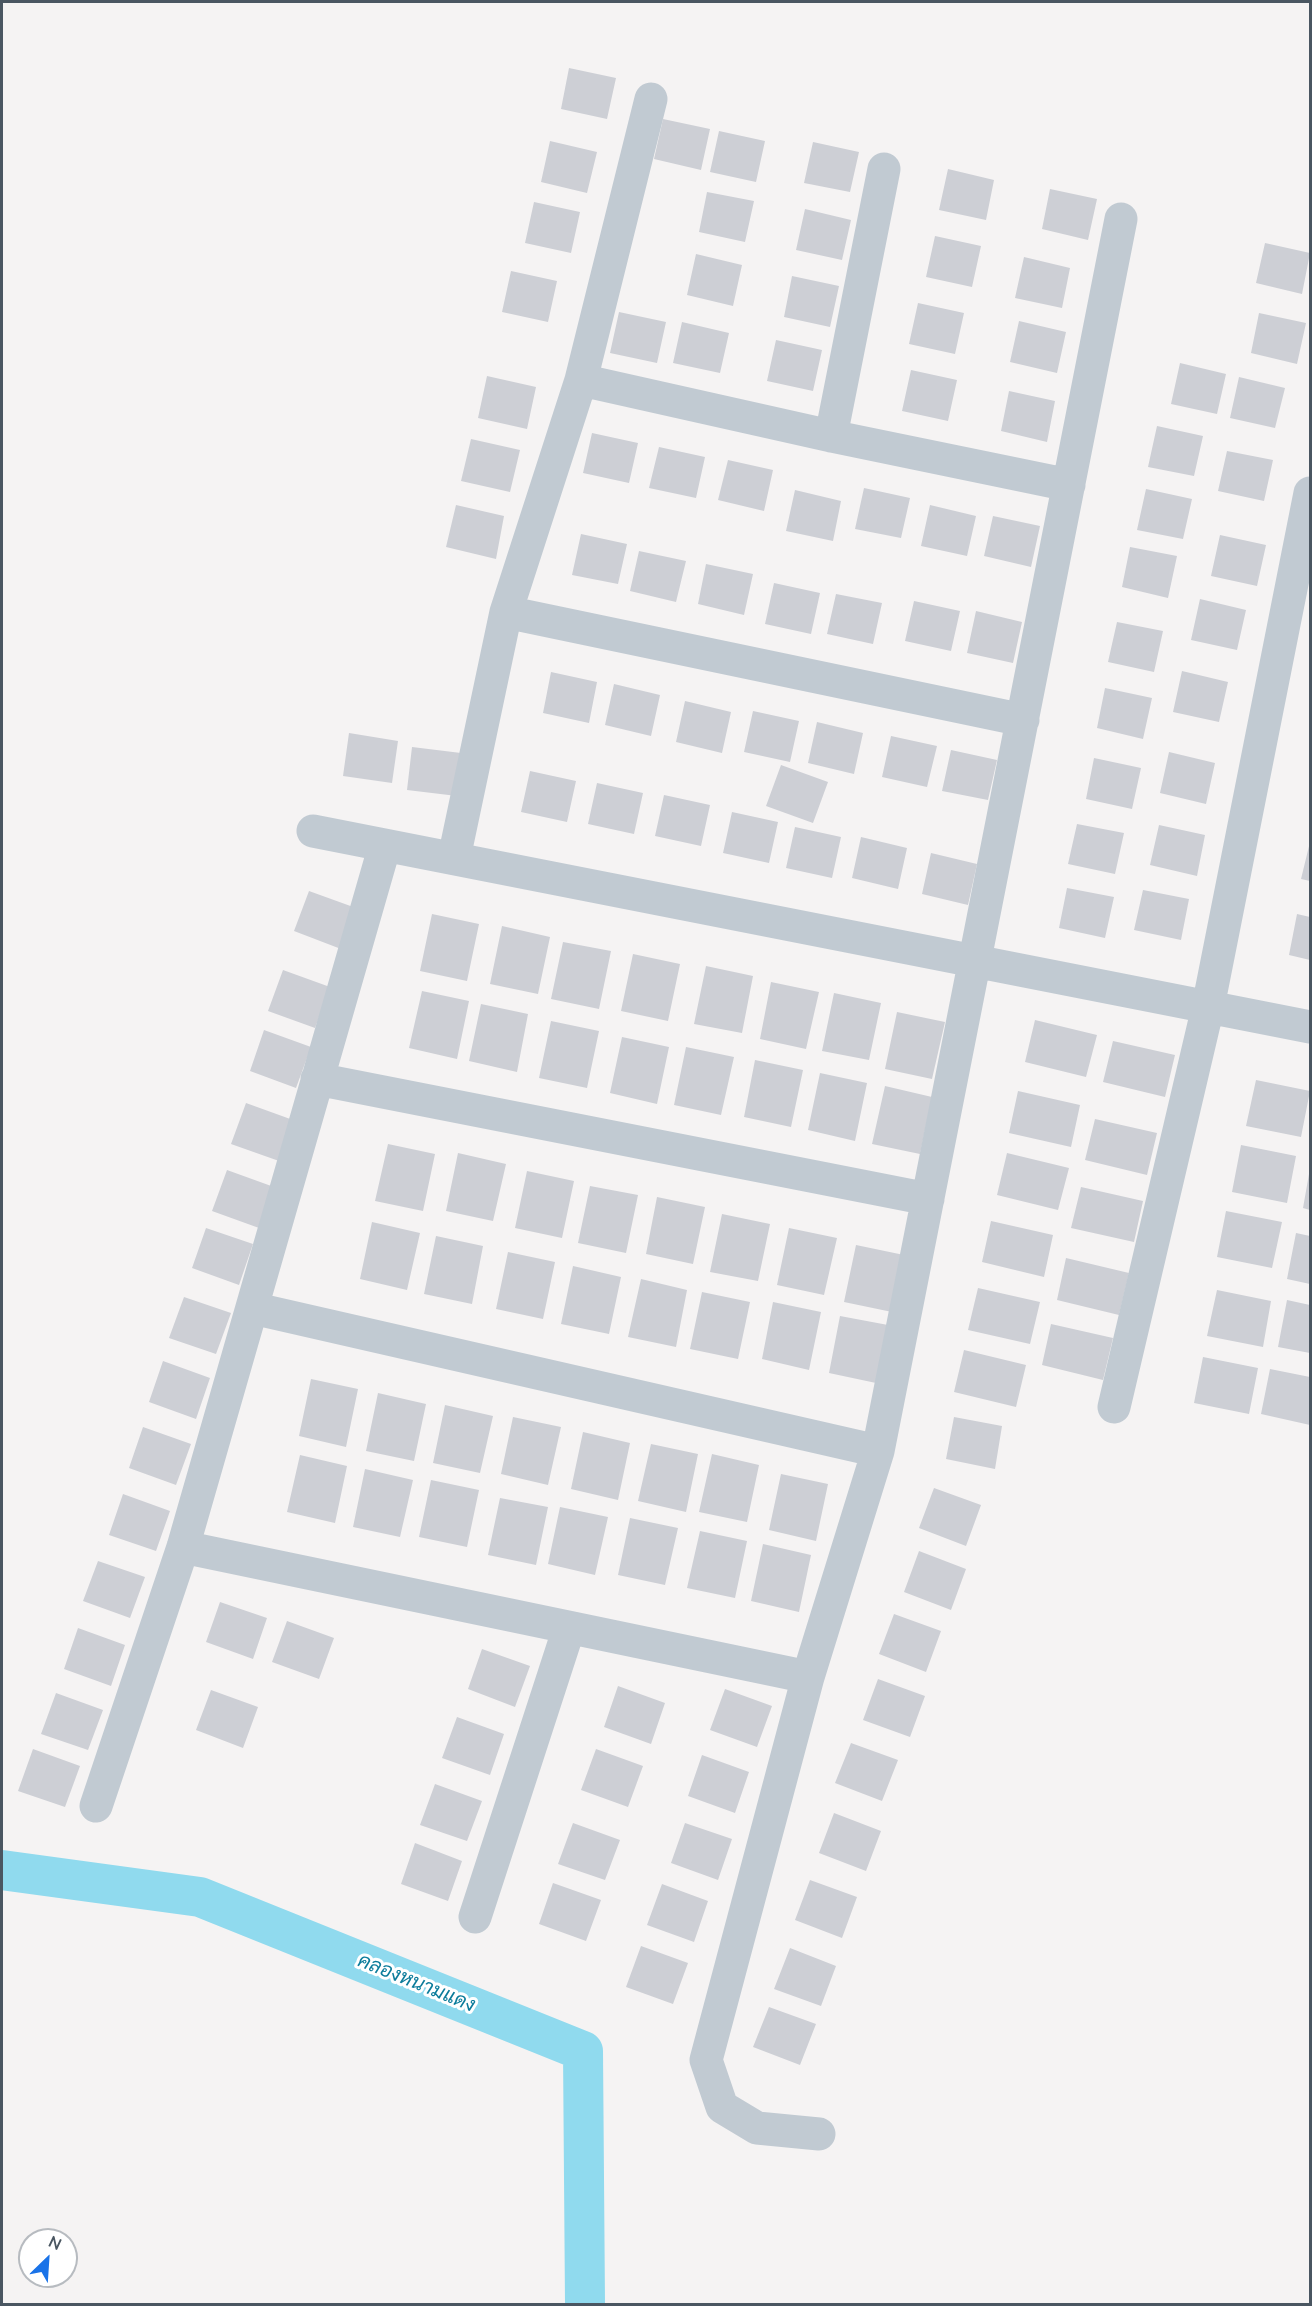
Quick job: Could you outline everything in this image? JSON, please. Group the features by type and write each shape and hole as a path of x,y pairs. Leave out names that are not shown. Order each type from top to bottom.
{"street":[{"path":"454,858 507,612 581,380 651,99"},
{"path":"831,436 884,169"},
{"path":"819,2134 757,2128 722,2107 706,2060 808,1677 878,1451 1121,219"},
{"path":"581,380 831,436 1069,485"},
{"path":"1114,1407 1208,1007 1311,493"},
{"path":"507,612 1023,720"},
{"path":"314,831 1311,1027"},
{"path":"96,1806 183,1547 385,844"},
{"path":"318,1079 928,1199"},
{"path":"252,1308 878,1451"},
{"path":"183,1547 808,1677"},
{"path":"475,1917 569,1628"}],"building":[{"path":"569,68 616,78 607,119 561,109"},
{"path":"663,119 710,129 701,170 654,159"},
{"path":"719,131 765,141 756,182 710,172"},
{"path":"550,141 597,152 587,193 541,182"},
{"path":"813,142 859,152 850,192 804,183"},
{"path":"948,169 994,180 986,220 939,210"},
{"path":"1050,189 1097,199 1088,240 1042,229"},
{"path":"707,192 754,201 745,242 699,232"},
{"path":"534,202 580,212 571,253 525,243"},
{"path":"805,209 851,220 842,260 796,250"},
{"path":"935,236 981,246 972,287 926,277"},
{"path":"1265,243 1310,253 1302,294 1256,283"},
{"path":"696,254 742,265 733,306 687,295"},
{"path":"1024,257 1070,268 1062,308 1015,298"},
{"path":"511,271 557,281 548,322 502,312"},
{"path":"792,276 839,286 830,327 784,317"},
{"path":"918,303 964,313 955,354 909,344"},
{"path":"619,312 666,322 657,363 610,353"},
{"path":"1259,313 1306,323 1297,364 1251,353"},
{"path":"1019,321 1066,332 1057,373 1010,362"},
{"path":"682,322 729,333 720,373 673,363"},
{"path":"776,340 822,350 813,391 767,381"},
{"path":"1180,363 1226,374 1217,414 1171,404"},
{"path":"911,370 957,380 948,421 902,411"},
{"path":"487,376 536,387 527,429 478,418"},
{"path":"1239,377 1285,388 1275,428 1230,418"},
{"path":"1009,391 1055,401 1047,442 1001,431"},
{"path":"1157,426 1203,436 1194,476 1148,467"},
{"path":"592,433 638,443 629,483 583,473"},
{"path":"471,439 520,450 510,492 461,481"},
{"path":"659,447 705,457 696,498 649,488"},
{"path":"1227,451 1273,460 1264,501 1218,491"},
{"path":"728,460 773,470 764,511 718,500"},
{"path":"864,488 910,498 901,538 855,529"},
{"path":"1146,489 1192,499 1183,539 1137,530"},
{"path":"795,490 841,501 833,541 786,531"},
{"path":"456,505 504,516 496,559 446,547"},
{"path":"930,505 976,516 967,556 921,546"},
{"path":"993,516 1040,526 1031,567 984,556"},
{"path":"581,534 627,544 618,584 572,575"},
{"path":"1220,535 1266,545 1257,586 1211,576"},
{"path":"1130,547 1177,556 1168,598 1122,587"},
{"path":"639,551 686,561 676,602 630,591"},
{"path":"706,564 753,574 744,615 698,604"},
{"path":"774,583 820,593 811,634 765,624"},
{"path":"836,594 882,603 873,644 827,634"},
{"path":"1200,599 1246,610 1237,650 1191,640"},
{"path":"914,601 960,611 951,651 905,641"},
{"path":"976,611 1022,622 1013,663 967,653"},
{"path":"1117,622 1163,631 1154,672 1108,662"},
{"path":"1182,671 1228,682 1219,722 1173,712"},
{"path":"551,672 597,682 589,723 543,713"},
{"path":"614,684 660,695 651,736 605,725"},
{"path":"1105,688 1152,698 1143,739 1097,728"},
{"path":"685,701 731,712 722,753 676,742"},
{"path":"753,711 799,721 790,762 744,752"},
{"path":"817,722 863,733 854,774 808,763"},
{"path":"349,733 398,741 392,783 343,776"},
{"path":"891,736 937,746 927,787 882,777"},
{"path":"412,747 461,753 457,796 407,790"},
{"path":"951,750 997,760 988,800 942,791"},
{"path":"1169,752 1215,763 1206,804 1160,793"},
{"path":"1094,758 1141,768 1132,809 1086,799"},
{"path":"781,765 828,782 813,823 766,806"},
{"path":"530,771 576,781 567,822 521,812"},
{"path":"597,783 643,793 634,834 588,824"},
{"path":"664,795 710,805 701,846 655,836"},
{"path":"732,812 778,822 769,863 723,853"},
{"path":"1077,824 1124,833 1115,874 1068,864"},
{"path":"1159,825 1205,835 1197,876 1150,865"},
{"path":"795,827 841,837 832,878 786,868"},
{"path":"861,837 907,848 898,889 852,878"},
{"path":"1310,842 1310,881 1301,879"},
{"path":"931,853 977,864 968,905 922,894"},
{"path":"1067,888 1114,897 1105,938 1059,928"},
{"path":"1143,890 1189,899 1181,940 1134,930"},
{"path":"309,891 356,908 341,949 294,931"},
{"path":"432,914 479,924 467,981 420,971"},
{"path":"1297,914 1310,917 1310,960 1289,955"},
{"path":"502,926 550,937 538,994 490,984"},
{"path":"563,942 611,951 599,1009 551,999"},
{"path":"633,954 680,964 668,1021 621,1011"},
{"path":"706,966 753,976 742,1033 694,1024"},
{"path":"283,970 330,987 315,1028 268,1011"},
{"path":"771,982 819,992 806,1049 760,1039"},
{"path":"422,991 469,1001 457,1059 409,1048"},
{"path":"834,993 881,1003 869,1060 822,1051"},
{"path":"481,1004 528,1014 517,1072 469,1061"},
{"path":"897,1012 945,1022 932,1079 885,1069"},
{"path":"1035,1020 1097,1035 1086,1077 1025,1062"},
{"path":"551,1021 599,1031 587,1088 539,1078"},
{"path":"264,1030 311,1047 296,1088 250,1071"},
{"path":"622,1037 669,1047 657,1104 610,1093"},
{"path":"1113,1041 1175,1055 1165,1097 1103,1082"},
{"path":"686,1047 734,1057 721,1115 674,1105"},
{"path":"755,1060 803,1070 791,1127 744,1117"},
{"path":"820,1073 867,1083 855,1141 808,1130"},
{"path":"1256,1080 1310,1091 1301,1137 1246,1126"},
{"path":"885,1086 932,1097 920,1154 872,1144"},
{"path":"1018,1091 1080,1105 1071,1147 1009,1133"},
{"path":"246,1103 293,1120 279,1161 231,1144"},
{"path":"1095,1119 1157,1133 1147,1175 1085,1160"},
{"path":"388,1144 435,1154 423,1211 375,1201"},
{"path":"1241,1145 1296,1156 1287,1203 1232,1192"},
{"path":"458,1153 506,1164 493,1221 446,1211"},
{"path":"1007,1153 1069,1168 1058,1210 997,1195"},
{"path":"227,1170 274,1187 259,1228 212,1211"},
{"path":"527,1171 574,1181 562,1238 515,1228"},
{"path":"1310,1174 1310,1210 1303,1208"},
{"path":"590,1186 638,1195 626,1253 578,1243"},
{"path":"1081,1187 1143,1201 1134,1242 1071,1228"},
{"path":"657,1197 705,1207 693,1264 646,1254"},
{"path":"1226,1211 1282,1222 1272,1268 1217,1257"},
{"path":"722,1214 770,1224 758,1281 710,1272"},
{"path":"991,1221 1053,1235 1044,1277 982,1262"},
{"path":"372,1222 420,1233 407,1290 360,1279"},
{"path":"206,1228 253,1244 239,1285 192,1268"},
{"path":"789,1228 837,1238 824,1295 777,1285"},
{"path":"1296,1233 1310,1236 1310,1284 1287,1279"},
{"path":"436,1236 483,1246 472,1304 424,1294"},
{"path":"856,1245 904,1255 892,1312 844,1302"},
{"path":"508,1252 555,1262 543,1319 496,1309"},
{"path":"1066,1258 1129,1273 1119,1315 1057,1300"},
{"path":"573,1266 621,1277 609,1334 561,1324"},
{"path":"641,1279 687,1290 676,1347 628,1337"},
{"path":"978,1288 1040,1302 1030,1344 968,1330"},
{"path":"1217,1290 1271,1301 1263,1347 1207,1336"},
{"path":"702,1292 750,1302 738,1359 690,1349"},
{"path":"184,1297 231,1313 216,1354 169,1338"},
{"path":"1287,1300 1310,1305 1310,1353 1278,1347"},
{"path":"773,1302 821,1312 809,1370 762,1359"},
{"path":"840,1316 888,1325 876,1383 829,1373"},
{"path":"1051,1324 1113,1338 1103,1380 1042,1365"},
{"path":"964,1350 1026,1365 1016,1407 954,1392"},
{"path":"1203,1357 1258,1368 1249,1414 1194,1403"},
{"path":"163,1361 210,1378 196,1419 149,1402"},
{"path":"1270,1369 1310,1377 1310,1425 1261,1414"},
{"path":"311,1379 358,1389 346,1447 299,1436"},
{"path":"378,1393 426,1404 414,1461 366,1451"},
{"path":"445,1405 493,1416 480,1473 433,1463"},
{"path":"513,1417 561,1427 548,1485 501,1474"},
{"path":"954,1417 1002,1426 995,1469 946,1459"},
{"path":"143,1427 191,1444 176,1485 129,1468"},
{"path":"583,1432 630,1443 618,1500 571,1489"},
{"path":"651,1444 698,1454 686,1512 638,1501"},
{"path":"712,1454 759,1465 747,1522 699,1512"},
{"path":"300,1455 347,1466 335,1523 287,1512"},
{"path":"365,1469 413,1480 400,1537 353,1527"},
{"path":"781,1474 828,1484 816,1541 769,1530"},
{"path":"431,1480 479,1490 467,1547 419,1537"},
{"path":"934,1488 981,1505 966,1546 919,1528"},
{"path":"123,1494 170,1511 156,1551 109,1535"},
{"path":"500,1498 548,1507 536,1565 488,1555"},
{"path":"560,1507 608,1517 595,1575 548,1564"},
{"path":"630,1518 678,1528 665,1585 618,1575"},
{"path":"700,1531 747,1541 735,1598 687,1588"},
{"path":"763,1544 811,1555 799,1612 751,1601"},
{"path":"919,1551 966,1569 951,1610 904,1592"},
{"path":"98,1561 145,1577 130,1618 83,1601"},
{"path":"220,1602 267,1618 253,1659 206,1642"},
{"path":"894,1614 941,1631 926,1672 879,1654"},
{"path":"287,1621 334,1638 319,1679 272,1662"},
{"path":"78,1628 125,1645 111,1686 64,1669"},
{"path":"482,1649 530,1666 515,1707 468,1689"},
{"path":"878,1679 925,1696 910,1737 863,1720"},
{"path":"618,1686 665,1703 651,1744 604,1727"},
{"path":"725,1689 772,1706 757,1747 710,1730"},
{"path":"211,1690 258,1707 243,1748 196,1730"},
{"path":"56,1693 103,1710 88,1750 41,1734"},
{"path":"457,1717 504,1734 490,1775 442,1758"},
{"path":"851,1743 898,1760 882,1801 835,1783"},
{"path":"33,1749 80,1766 65,1807 18,1791"},
{"path":"596,1749 643,1766 628,1807 581,1790"},
{"path":"702,1755 749,1772 735,1813 688,1796"},
{"path":"435,1784 482,1801 467,1841 420,1825"},
{"path":"834,1813 881,1831 866,1871 819,1853"},
{"path":"573,1823 620,1840 605,1880 558,1864"},
{"path":"685,1823 732,1839 718,1880 671,1863"},
{"path":"415,1843 462,1861 448,1901 401,1884"},
{"path":"810,1880 857,1897 842,1938 795,1920"},
{"path":"553,1883 601,1900 586,1941 539,1924"},
{"path":"662,1884 708,1901 694,1942 647,1925"},
{"path":"641,1946 688,1963 673,2004 626,1987"},
{"path":"790,1948 836,1966 821,2006 774,1989"},
{"path":"769,2007 816,2024 800,2065 753,2047"}],"waterway":[{"name":"คลองหนามแดง","path":"2,1870 200,1897 583,2051 585,2304"}]}
